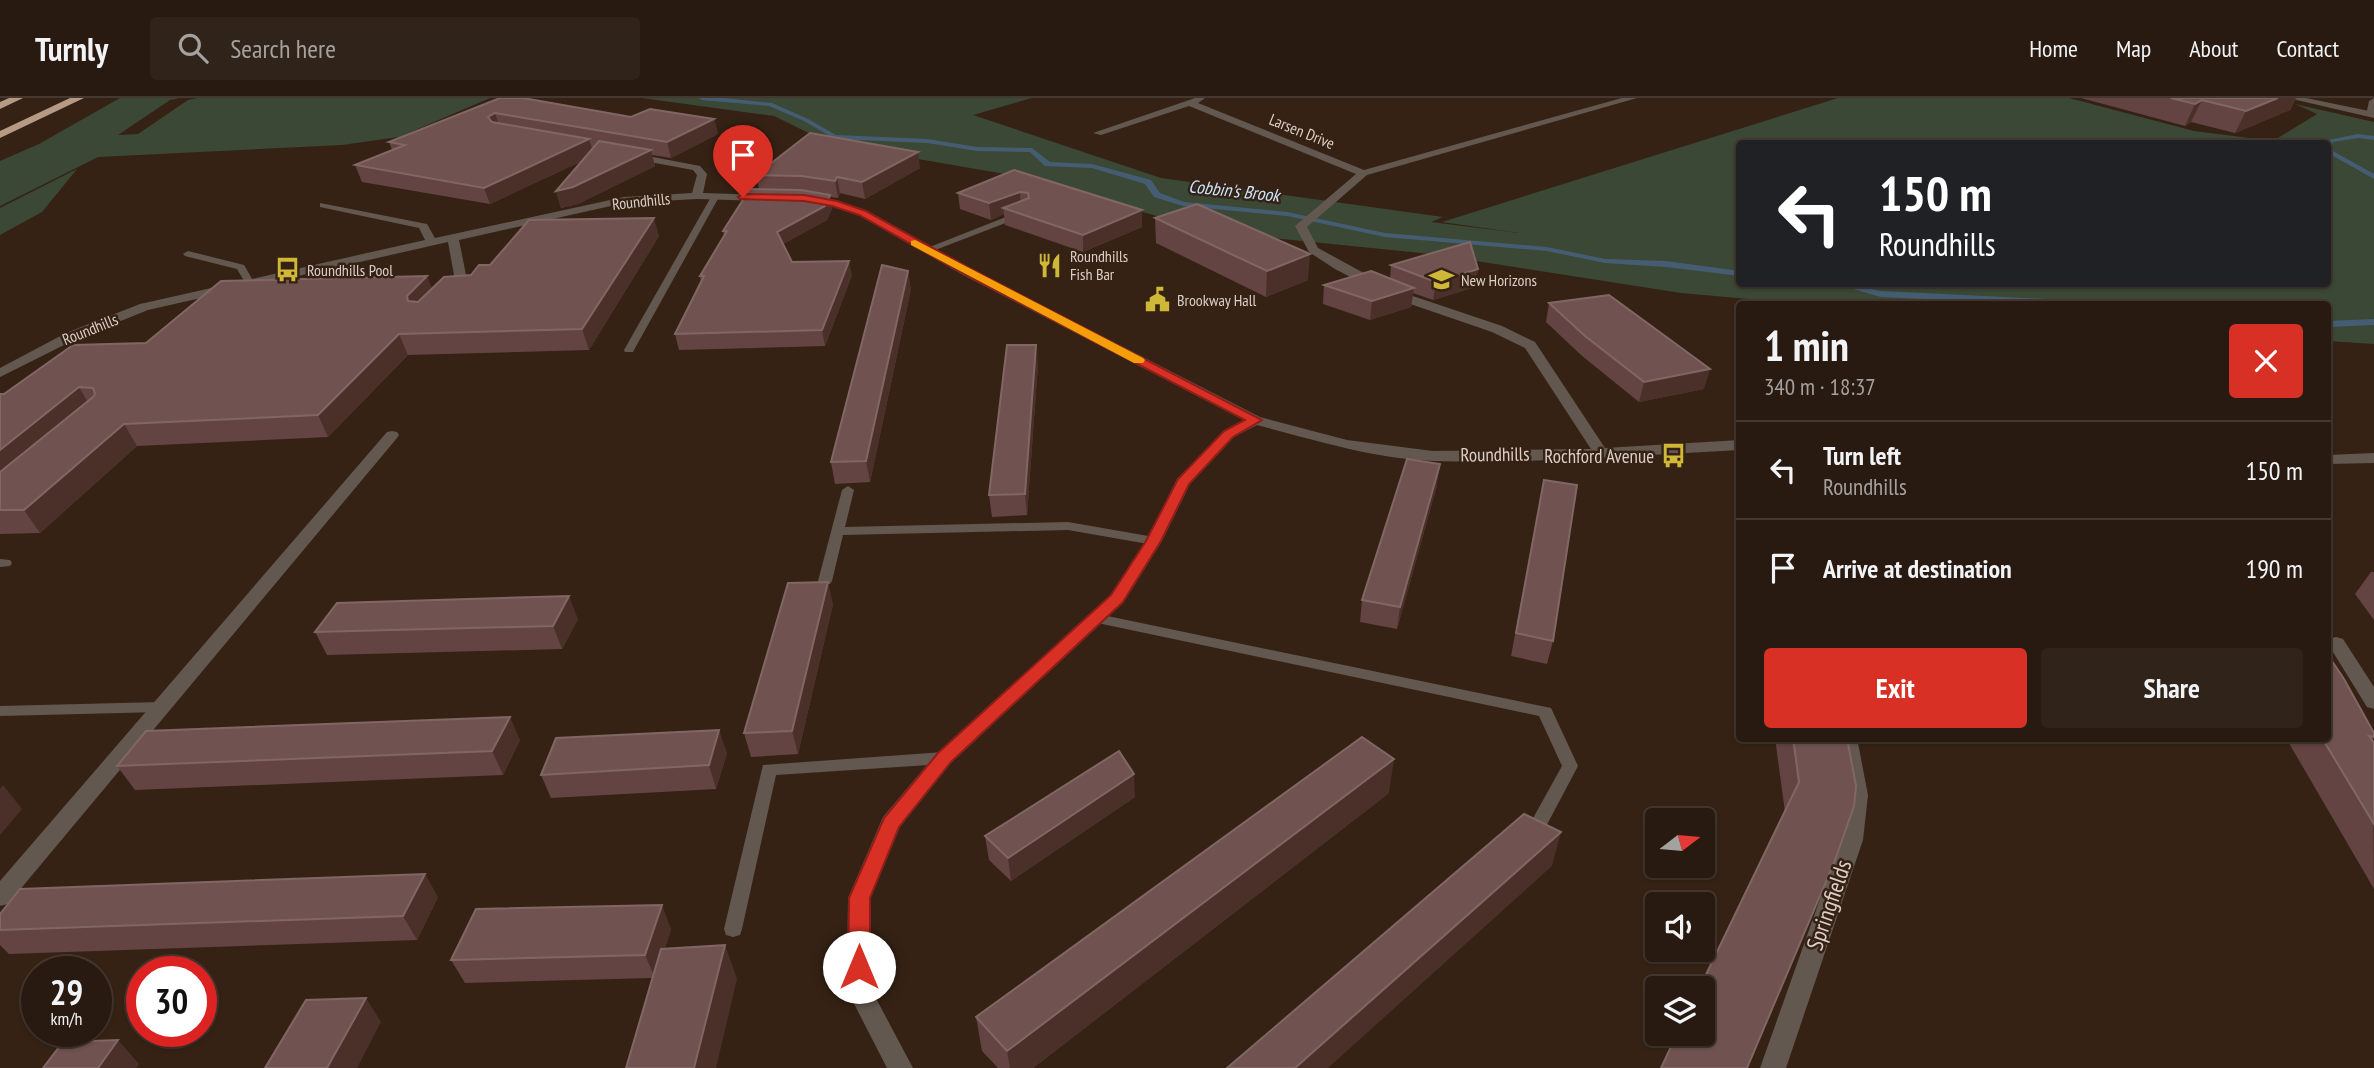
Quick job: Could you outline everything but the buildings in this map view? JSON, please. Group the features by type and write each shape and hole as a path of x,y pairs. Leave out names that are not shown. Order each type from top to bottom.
{"highway":[{"path":"0,106 19,98"},
{"path":"0,135 79,98"}],"street":[{"path":"1098,133 1204,98"},
{"path":"1601,453 1530,345 1497,329 1391,293 1339,266 1313,250 1301,226 1363,173 1632,98"},
{"path":"2293,98 2372,114 2374,101"},
{"name":"Larsen Drive","path":"1190,103 1363,173"},
{"path":"616,154 696,168 702,174 697,196"},
{"name":"Roundhills","path":"0,373 71,335 144,307 453,237 624,200 697,196 787,198 834,203 863,213 927,250 1255,420 1346,444 1433,456 1601,453 1736,445"},
{"path":"324,205 423,226 432,242"},
{"path":"444,296 460,275 453,237"},
{"path":"901,1068 859,990 859,898 891,823 944,758 1093,618 1117,599 1154,541 1183,482 1228,434 1255,420"},
{"path":"0,897 392,435"},
{"path":"2331,460 2374,458"},
{"path":"2336,643 2374,702"},
{"name":"Springfields","path":"1773,1068 1852,840 1857,795 1848,742"}],"lane":[{"path":"629,350 715,197"},
{"path":"927,250 1025,212"},
{"path":"188,254 241,267 250,284"},
{"path":"825,581 848,490"},
{"path":"837,531 1069,526 1154,541"},
{"path":"1093,618 1545,712 1570,766 1536,829"},
{"path":"0,711 161,707"},
{"path":"733,929 769,769 944,758"}],"green space":[{"path":"120,98 180,98 170,100 118,135 138,134 188,100 197,98 490,98 399,137 342,145 98,157 0,206 0,161 39,144"},
{"path":"642,98 1032,98 973,115 1161,178 1443,217 1431,222 1519,233 1442,222 1838,98 2069,98 2194,131 2265,140 1736,140 1736,287 2331,287 2331,140 2275,140 2317,114 2295,104 2374,122 2374,344 2331,341 2331,301 1770,301 1681,293 1431,254 1212,232 1022,177 831,144 774,116"},
{"path":"77,169 42,212 0,235 0,208"}],"waterway":[{"name":"Cobbin's Brook","path":"702,98 770,104 835,137 927,141 977,149 1032,150 1048,164 1092,166 1148,182 1157,195 1183,204 1287,214 1385,235 1547,249 1605,261 1666,264 1736,273"},
{"name":"Cobbin's Brook","path":"2331,141 2358,136 2374,138"},
{"name":"Cobbin's Brook","path":"2331,153 2374,177"},
{"name":"Cobbin's Brook","path":"1852,287 1881,294 2024,301"},
{"name":"Cobbin's Brook","path":"2331,324 2374,322"}],"slow traffic":[{"path":"915,243 1139,360"}],"place":[{"name":"Roundhills Fish Bar","path":"1050,265"},
{"name":"Roundhills Pool","path":"287,270"},
{"name":"New Horizons","path":"1441,280"},
{"name":"Brookway Hall","path":"1157,300"},
{"name":"Rochford Avenue","path":"1674,456"}],"route":[{"path":"743,197 804,198 834,203 863,213 970,273 1255,420 1228,434 1183,482 1154,541 1117,599 1093,618 944,758 891,823 859,898 859,967"}]}
